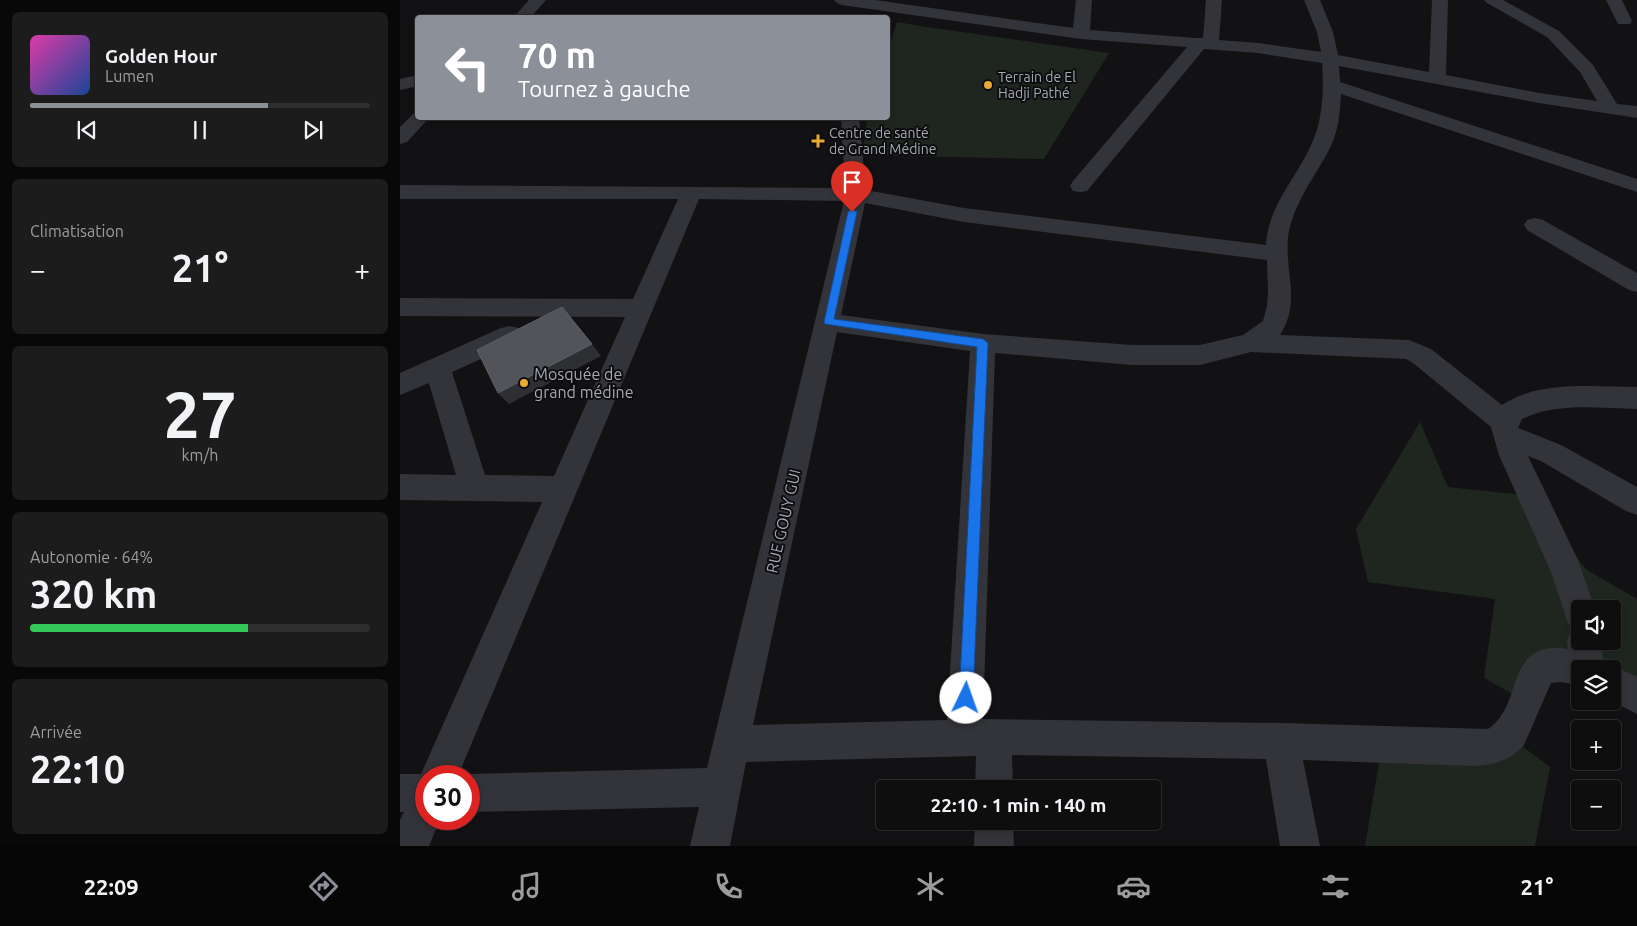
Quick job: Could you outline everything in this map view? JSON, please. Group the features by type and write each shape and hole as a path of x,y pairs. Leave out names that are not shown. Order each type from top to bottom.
{"street":[{"path":"524,15 538,0"},
{"path":"841,15 841,0 1081,34 1206,42 1258,48 1330,59 1539,98 1637,112"},
{"path":"1081,34 1084,0"},
{"path":"1080,186 1206,42 1214,0"},
{"path":"1251,343 1272,326 1281,303 1278,233 1287,205 1322,143 1326,131 1333,86 1330,59 1321,17 1312,0"},
{"path":"1437,79 1440,0"},
{"path":"1492,0 1553,34 1587,68 1611,109"},
{"path":"1614,0 1624,21"},
{"path":"400,86 415,81"},
{"path":"1333,86 1637,186"},
{"path":"400,138 418,120"},
{"name":"RUE GOUY GUI","path":"710,846 731,744 829,322 856,195 850,120"},
{"path":"400,192 856,195 964,215 1278,254"},
{"path":"444,765 691,193"},
{"path":"1535,225 1637,284"},
{"path":"400,307 642,308"},
{"path":"400,385 572,308"},
{"path":"829,322 983,343 1132,355 1200,355 1251,343 1409,350 1422,356 1505,428 1637,502"},
{"path":"983,343 979,737 991,780"},
{"path":"438,368 474,488"},
{"path":"1576,600 1567,571 1513,455 1505,428 1510,413 1521,405 1556,398 1637,398"},
{"path":"400,487 562,489"},
{"path":"731,744 979,737 1280,741 1471,748 1496,746 1512,733 1522,712 1534,676 1542,667 1560,664 1571,666"},
{"path":"1621,687 1637,696"},
{"path":"1280,741 1300,846"},
{"path":"480,793 723,787"},
{"path":"400,793 415,794"},
{"path":"409,846 416,830"},
{"path":"994,830 994,846"}],"shaded area":[{"name":"Terrain de El Hadji Pathé","path":"897,22 1109,53 1044,159 863,155 867,120 890,120 890,44"},
{"path":"1420,422 1448,487 1524,495 1587,570 1637,599 1637,692 1621,677 1621,660 1571,660 1571,668 1547,668 1516,696 1484,678 1495,599 1368,582 1356,529"},
{"path":"1384,733 1510,737 1550,767 1535,846 1365,846"}],"building":[{"name":"Mosquée de grand médine","path":"562,307 592,344 498,393 477,350"}],"place":[{"name":"Terrain de El Hadji Pathé","path":"988,85"},
{"name":"Centre de santé de Grand Médine","path":"818,141"},
{"name":"Mosquée de grand médine","path":"524,383"}],"route":[{"path":"852,212 829,322 983,343 966,698"}]}
